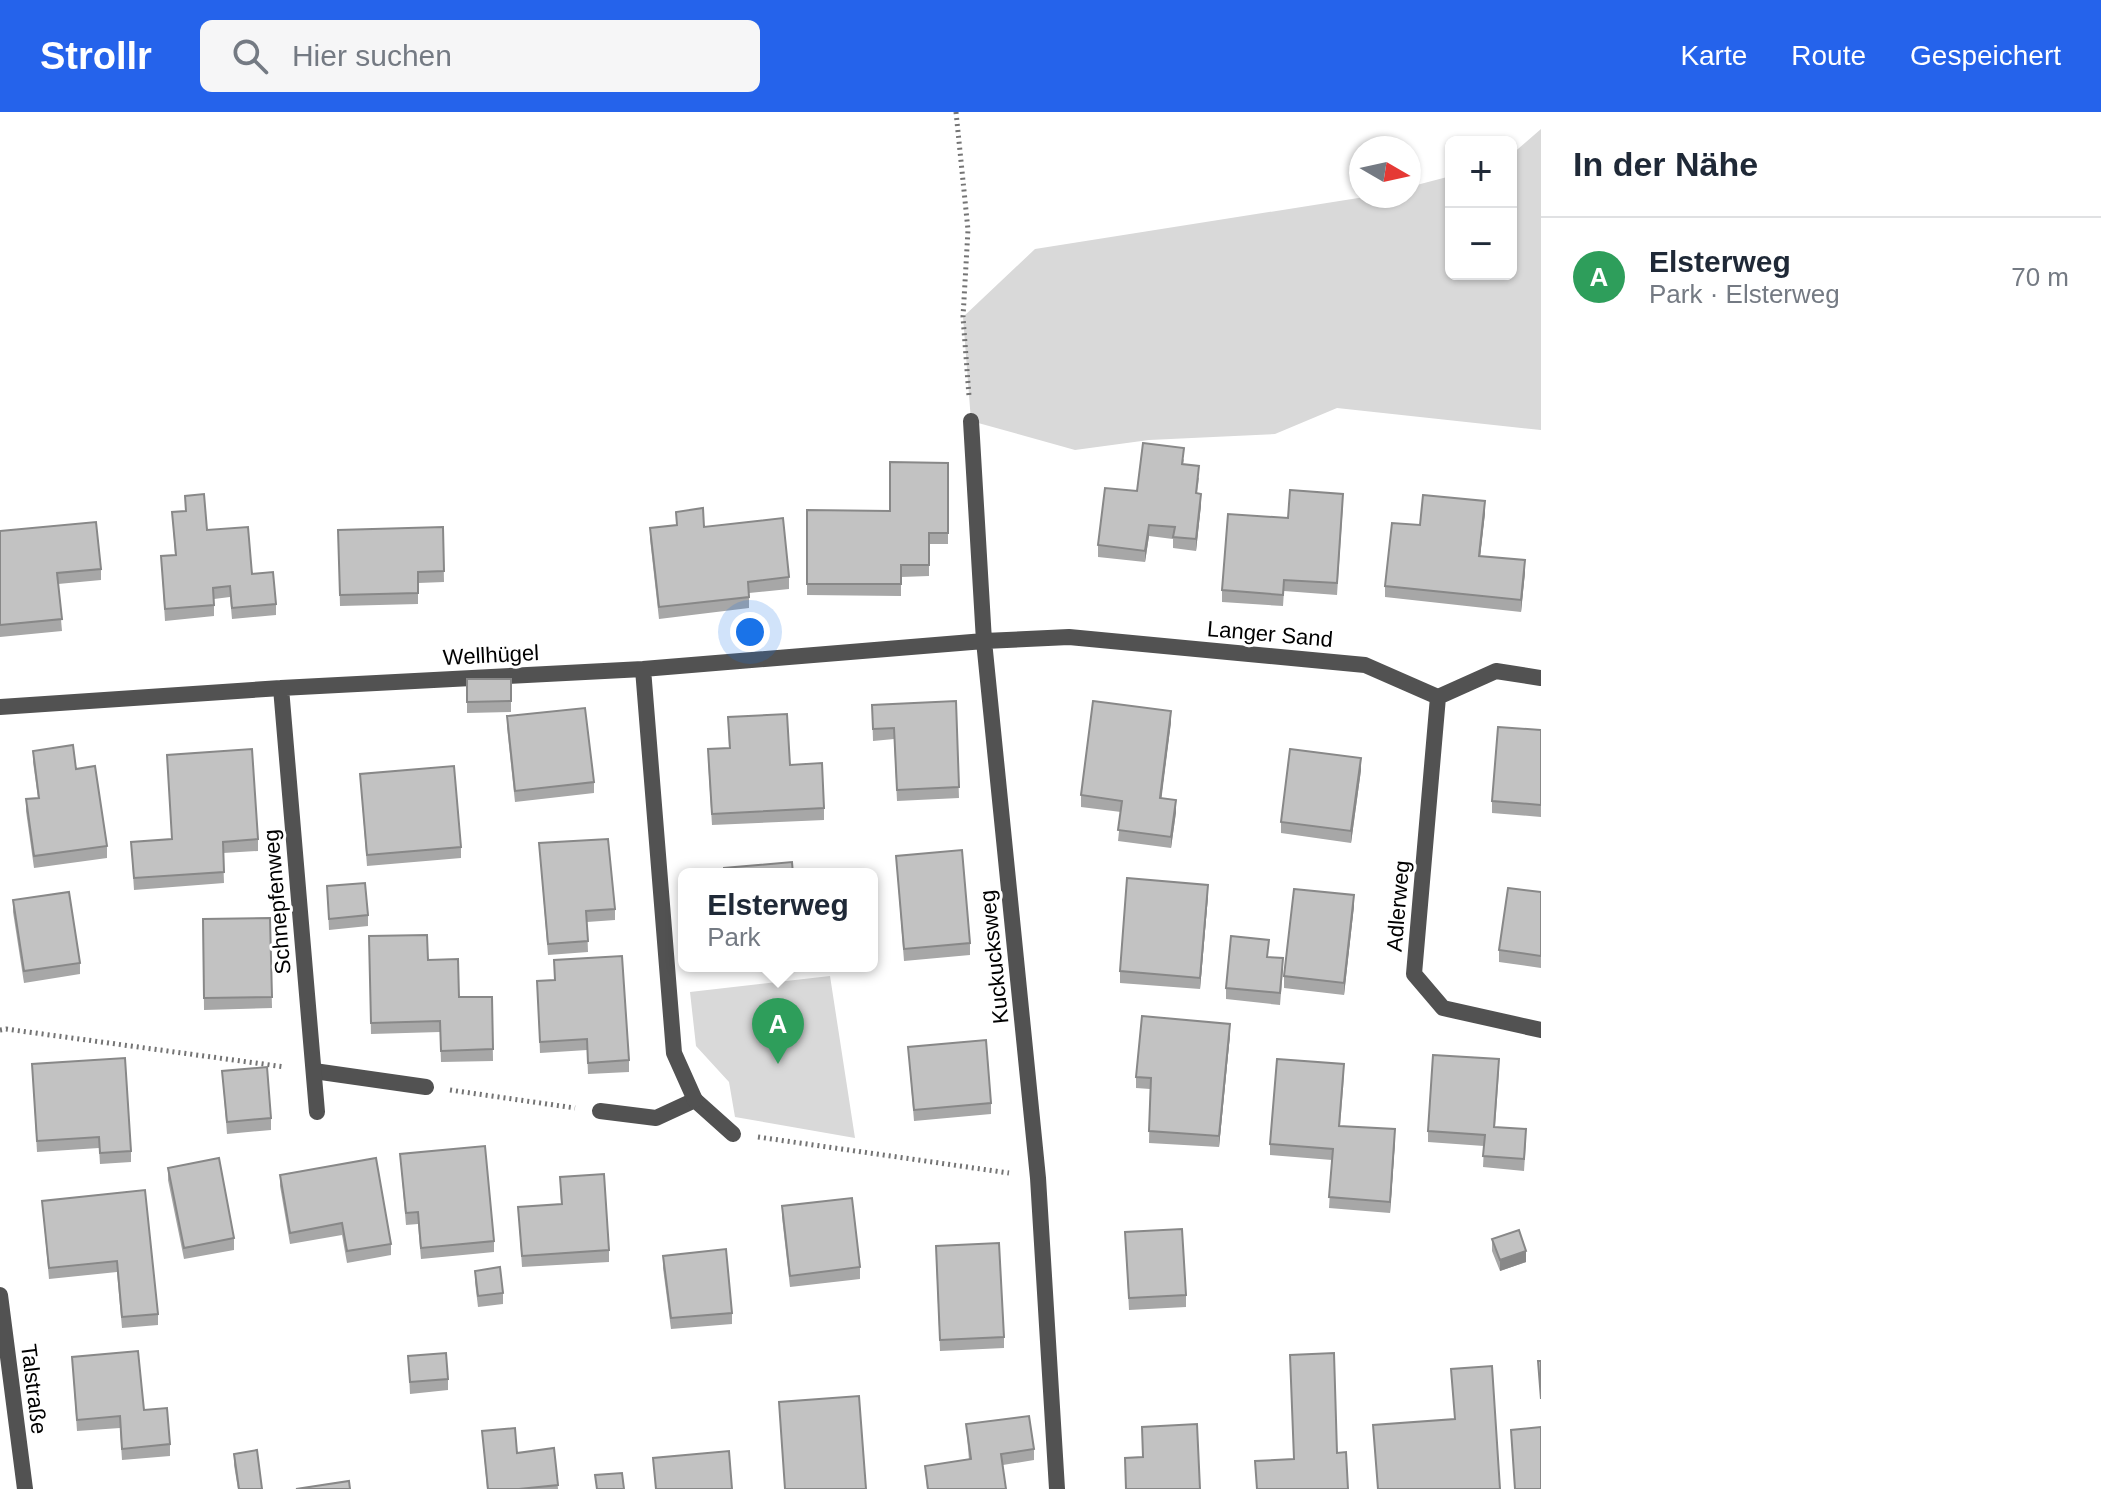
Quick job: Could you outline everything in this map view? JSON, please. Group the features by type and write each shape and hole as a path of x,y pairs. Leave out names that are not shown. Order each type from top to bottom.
{"street":[{"name":"Kuckucksweg","path":"971,421 984,641 1038,1178 1057,1489"},
{"name":"Langer Sand","path":"984,641 1069,637 1365,665 1438,697"},
{"name":"Wellhügel","path":"0,707 643,669 984,641"},
{"path":"643,669 674,1053 695,1100 733,1134"},
{"path":"1438,697 1496,671 1541,678"},
{"name":"Schnepfenweg","path":"281,688 317,1112"},
{"name":"Adlerweg","path":"1438,697 1414,974 1443,1008 1541,1030"},
{"path":"314,1071 426,1087"},
{"path":"600,1111 656,1118 695,1100"},
{"name":"Talstraße","path":"0,1295 25,1489"}],"path":[{"path":"956,112 968,230 963,317 971,421"},
{"path":"0,1030 314,1071"},
{"path":"426,1087 600,1111"},
{"path":"733,1134 1038,1178"}],"shaded area":[{"path":"1541,129 1541,430 1337,408 1275,434 1149,440 1075,450 971,421 963,317 1035,249 1349,199 1349,208 1421,208 1421,184 1445,178 1445,280 1517,280 1517,150"},
{"path":"830,976 855,1138 735,1117 729,1082 696,1046 690,992"}],"building":[{"path":"1143,443 1184,448 1182,464 1199,466 1196,493 1201,494 1196,539 1173,537 1175,527 1149,525 1145,551 1098,545 1105,488 1137,491"},
{"path":"890,462 948,463 948,533 929,533 929,565 901,565 901,584 807,584 807,510 890,511"},
{"path":"1290,490 1343,494 1337,583 1284,580 1283,595 1222,590 1228,514 1288,518"},
{"path":"204,494 207,530 248,527 252,574 273,572 276,604 232,608 230,586 213,588 214,605 165,609 161,556 176,555 172,512 186,511 185,496"},
{"path":"1423,495 1485,501 1479,556 1525,560 1521,600 1385,586 1392,523 1420,525"},
{"path":"703,508 704,527 783,518 789,577 748,582 749,597 659,607 650,528 677,525 676,512"},
{"path":"96,522 101,569 57,573 62,619 0,625 0,531"},
{"path":"443,527 444,571 418,572 418,593 340,595 338,530"},
{"path":"467,679 511,679 511,701 467,702"},
{"path":"956,701 959,787 897,790 894,728 873,729 872,705"},
{"path":"1093,701 1171,711 1160,798 1176,800 1171,837 1118,830 1122,801 1081,795"},
{"path":"585,708 594,782 515,791 507,716"},
{"path":"787,714 790,765 822,763 824,808 712,814 708,749 730,748 728,717"},
{"path":"1498,727 1541,730 1541,805 1492,801"},
{"path":"73,745 76,769 95,766 107,846 34,856 26,799 39,798 33,751"},
{"path":"252,749 258,839 223,842 224,872 134,878 131,842 172,839 167,755"},
{"path":"1290,749 1361,758 1351,831 1281,822"},
{"path":"454,766 461,847 367,855 360,774"},
{"path":"608,839 615,909 586,911 588,941 548,944 539,843"},
{"path":"962,850 970,943 904,949 896,856"},
{"path":"792,862 792,868 724,868"},
{"path":"1127,878 1208,885 1200,978 1120,971"},
{"path":"365,883 368,915 329,919 327,886"},
{"path":"1508,888 1541,892 1541,956 1499,950"},
{"path":"1294,889 1354,895 1344,983 1284,976"},
{"path":"69,892 80,963 24,971 13,900"},
{"path":"270,918 272,997 204,998 203,919"},
{"path":"427,935 428,960 458,959 459,997 492,997 493,1049 441,1051 440,1021 371,1023 369,936"},
{"path":"1231,936 1269,940 1267,957 1283,958 1280,993 1226,988"},
{"path":"622,956 629,1060 588,1063 587,1039 540,1042 537,981 555,980 554,960"},
{"path":"1142,1016 1230,1024 1219,1136 1149,1131 1151,1078 1136,1077"},
{"path":"986,1040 991,1103 914,1110 908,1047"},
{"path":"1433,1055 1499,1059 1494,1127 1526,1129 1524,1159 1483,1156 1485,1135 1428,1131"},
{"path":"125,1058 131,1151 100,1153 99,1137 37,1141 32,1064"},
{"path":"1277,1059 1344,1064 1339,1126 1395,1129 1390,1202 1329,1197 1333,1149 1270,1144"},
{"path":"267,1067 271,1118 227,1122 222,1071"},
{"path":"485,1146 494,1241 421,1248 418,1212 406,1213 400,1154"},
{"path":"219,1158 234,1238 184,1248 168,1168"},
{"path":"376,1158 391,1244 347,1251 342,1223 290,1233 280,1175"},
{"path":"604,1174 609,1250 522,1256 518,1207 562,1204 560,1177"},
{"path":"145,1190 158,1314 122,1317 117,1261 49,1268 42,1201"},
{"path":"852,1198 860,1267 790,1276 782,1206"},
{"path":"1182,1229 1186,1295 1129,1298 1125,1232"},
{"path":"1519,1230 1526,1251 1500,1260 1492,1239"},
{"path":"999,1243 1004,1337 940,1340 936,1246"},
{"path":"726,1249 732,1313 671,1318 663,1256"},
{"path":"500,1267 503,1293 478,1296 475,1271"},
{"path":"138,1351 144,1410 167,1408 170,1444 122,1449 120,1416 77,1420 72,1357"},
{"path":"446,1353 448,1379 410,1382 408,1356"},
{"path":"1334,1353 1337,1453 1346,1452 1348,1489 1257,1489 1255,1461 1294,1459 1290,1355"},
{"path":"1538,1361 1541,1361 1541,1399"},
{"path":"1492,1366 1500,1489 1378,1489 1373,1425 1455,1419 1451,1369"},
{"path":"859,1396 866,1489 785,1489 779,1402"},
{"path":"1029,1416 1034,1449 1001,1454 1006,1489 928,1489 925,1466 971,1459 966,1424"},
{"path":"1197,1424 1200,1489 1126,1489 1125,1458 1143,1457 1142,1427"},
{"path":"1541,1427 1541,1489 1515,1489 1511,1430"},
{"path":"515,1428 517,1453 554,1448 558,1485 488,1489 482,1431"},
{"path":"257,1450 262,1489 239,1489 234,1454"},
{"path":"729,1451 732,1489 656,1489 653,1458"},
{"path":"622,1473 624,1489 597,1489 595,1475"},
{"path":"349,1481 350,1489 296,1489"}],"place":[{"name":"Elsterweg","path":"778,1064"}]}
